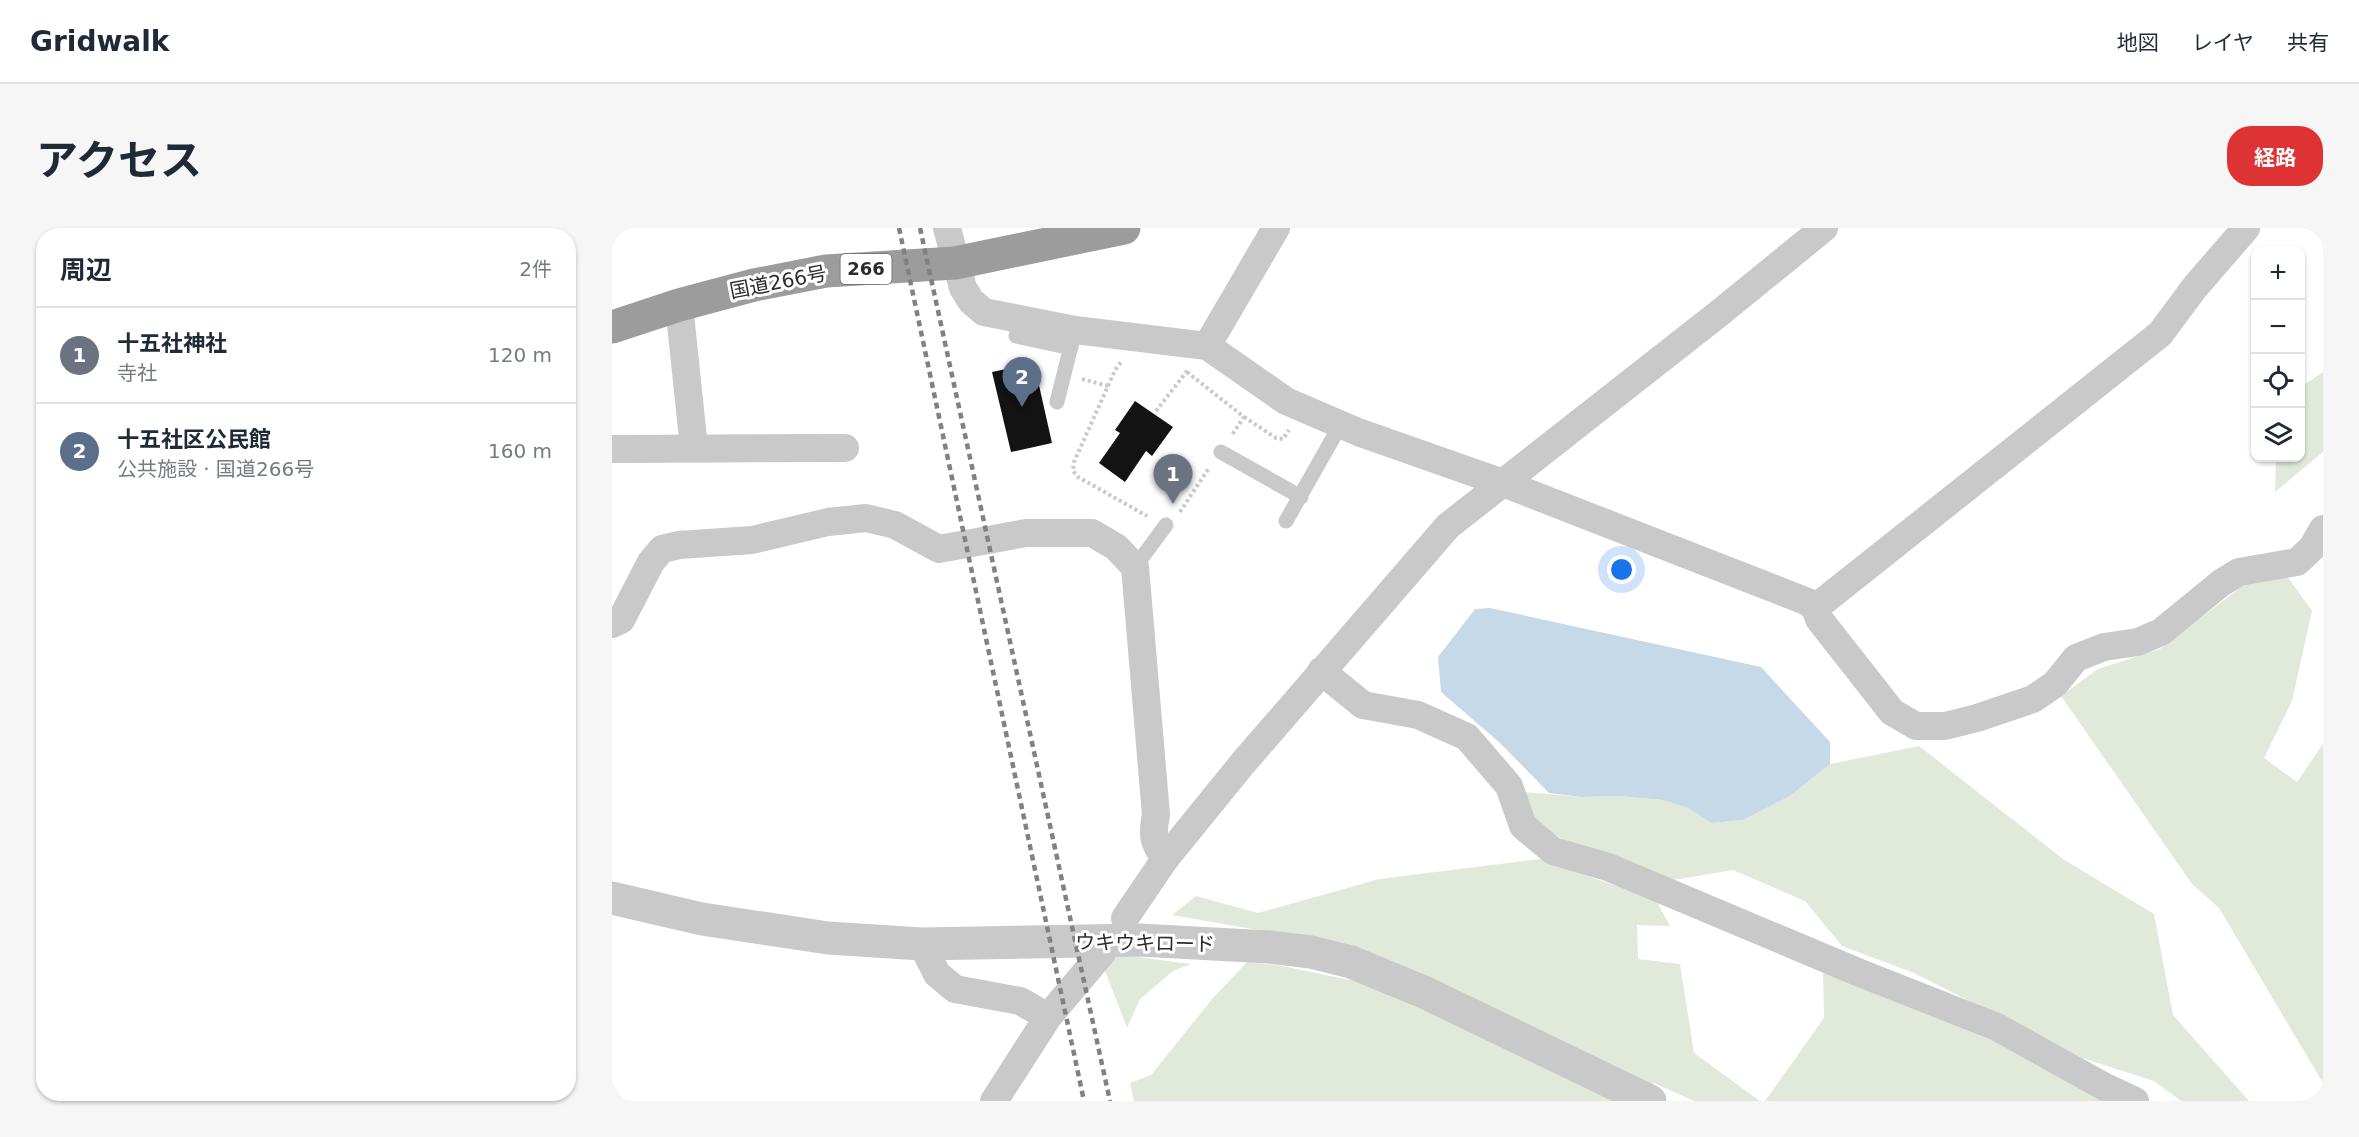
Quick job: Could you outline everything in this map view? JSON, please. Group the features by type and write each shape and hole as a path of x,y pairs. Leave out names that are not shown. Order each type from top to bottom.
{"highway":[{"name":"国道266号","path":"612,327 679,304 754,285 826,271 955,263 1124,228"}],"street":[{"path":"947,228 963,288 971,301 984,312 1020,321 1073,339 1207,346 1286,401 1808,602 1815,608 1819,619 1892,711 1916,726 1945,726 2033,699 2055,684 2076,658 2104,647 2138,642 2161,632 2239,572 2296,562 2312,548 2323,529"},
{"path":"1207,346 1276,228"},
{"path":"1125,918 1165,859 1243,763 1448,526 1824,228"},
{"path":"1815,608 2153,341 2195,287 2246,228"},
{"path":"679,304 694,448"},
{"path":"612,449 844,448"},
{"path":"612,624 621,620 651,562 662,549 679,545 752,540 837,521 866,518 895,525 939,549 1026,533 1092,533 1116,547 1136,567 1156,815 1153,832 1156,846 1165,859"},
{"path":"1321,671 1363,705 1418,716 1467,737 1509,786 1523,826 1553,851 1608,867 1860,973 1997,1026 2134,1101"},
{"name":"ウキウキロード","path":"612,898 702,919 816,937 922,944 1140,940 1269,947 1311,952 1351,962 1426,993 1650,1101"},
{"path":"922,944 937,974 955,989 1020,1001 1048,1017"},
{"path":"994,1101 1048,1017 1102,953"}],"lane":[{"path":"1058,402 1073,339"},
{"path":"1286,521 1341,424"},
{"path":"1221,452 1301,497"},
{"path":"1136,567 1166,525"}],"path":[{"path":"1156,411 1207,346"},
{"path":"1125,360 1115,370 1074,462 1073,471 1078,477 1166,525 1173,522 1244,417 1187,372 1177,370"},
{"path":"1064,374 1108,386"}],"green space":[{"path":"2323,372 2323,452 2275,492 2276,462 2305,462 2305,384"},
{"path":"2287,576 2312,611 2292,701 2264,758 2297,782 2323,744 2323,1083 2219,908 2192,884 2061,696 2098,669 2160,649 2245,584"},
{"path":"1919,746 2063,859 2154,914 2173,1015 2249,1101 2181,1101 2154,1081 2082,1058 1914,973 1842,946 1805,901 1733,870 1674,880 1566,841 1534,822 1523,792 1663,800 1688,808 1711,823 1743,820 1790,796 1830,764"},
{"path":"1540,859 1656,900 1670,926 1637,925 1638,959 1680,964 1694,1053 1760,1101 1694,1101 1654,1083 1630,1101 1134,1101 1130,1083 1151,1075 1213,998 1247,962 1277,965 1355,981 1349,946 1172,915 1196,896 1258,913 1379,879"},
{"path":"1114,954 1191,964 1173,971 1140,999 1127,1028 1104,968"},
{"path":"1823,970 1999,1042 2105,1101 1765,1101 1824,1018"}],"water":[{"path":"1490,608 1761,667 1830,742 1830,764 1790,796 1743,820 1711,823 1688,808 1663,800 1619,796 1582,797 1549,793 1500,743 1441,692 1438,657 1475,609"}],"building":[{"path":"1034,363 1052,443 1011,452 992,372"},
{"path":"1135,401 1173,427 1152,456 1146,451 1125,482 1099,463 1120,433 1115,430"}],"railway":[{"path":"899,228 1084,1101"},
{"path":"920,228 1110,1101"}],"place":[{"name":"十五社区公民館","path":"1022,407"},
{"name":"十五社神社","path":"1173,504"}]}
